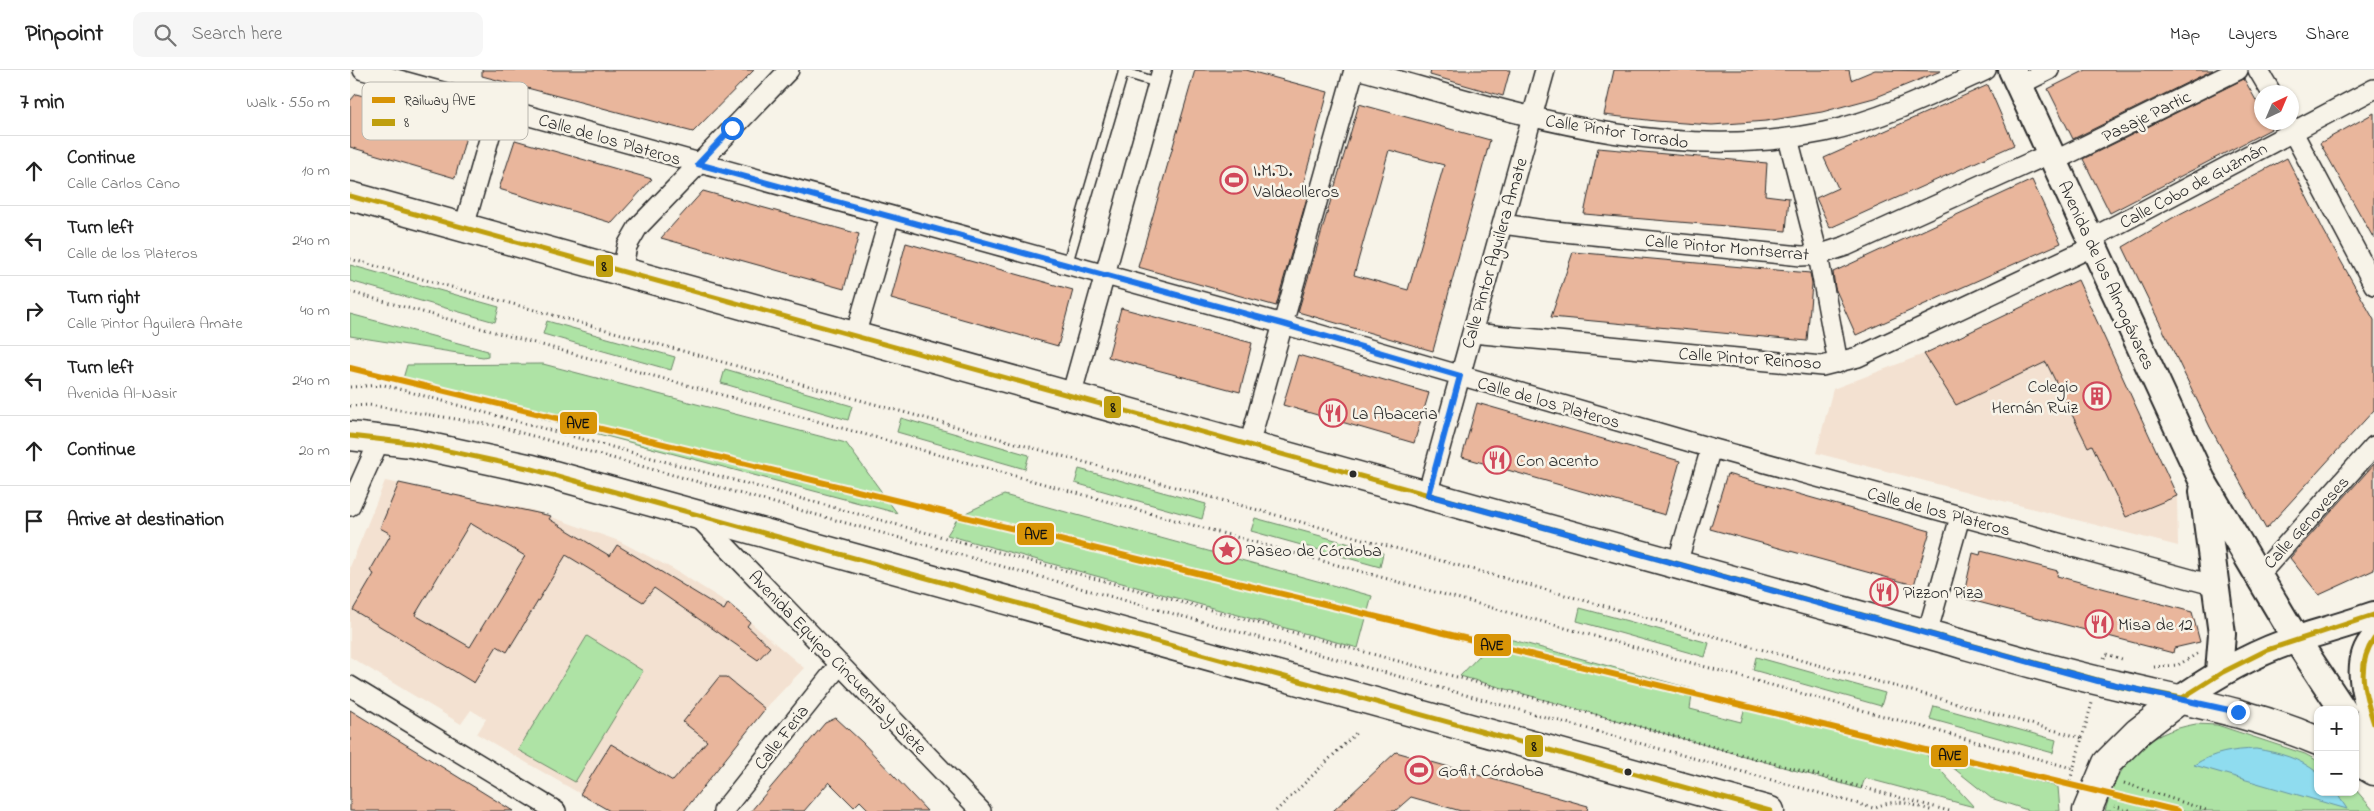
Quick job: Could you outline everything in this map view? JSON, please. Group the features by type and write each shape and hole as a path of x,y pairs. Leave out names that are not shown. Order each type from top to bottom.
{"main road":[{"name":"Avenida de los Almogávares","path":"2016,77 2202,480 2296,639 2340,706"},
{"path":"350,196 2106,683 2182,698 2238,712 2288,728 2314,739"},
{"path":"350,436 380,439 532,469 1770,811"},
{"name":"Avenida de los Almogávares","path":"2202,480 2222,634 2220,672"},
{"path":"2089,803 2107,763 2138,732 2220,672 2296,639 2338,628 2374,615"},
{"path":"2374,639 2364,656 2364,690 2374,724"},
{"path":"2359,734 2374,756"},
{"path":"2359,762 2374,771"}],"street":[{"name":"Calle de los Plateros","path":"363,70 406,82"},
{"path":"622,271 627,246 638,227 789,70"},
{"path":"1249,445 1354,70"},
{"name":"Calle Pintor Torrado","path":"1361,70 1567,126 1632,137 1693,143 1788,138 1825,132 1885,114 1986,70"},
{"name":"Calle Pintor Aguilera Amate","path":"1428,495 1545,70"},
{"path":"2016,77 2049,70"},
{"name":"Pasaje Partic","path":"2052,157 2238,70"},
{"path":"2258,70 2267,85"},
{"path":"1071,396 1160,76"},
{"name":"Calle Cobo de Guzmán","path":"2299,123 2374,89"},
{"name":"Calle de los Plateros","path":"528,116 1283,324 1711,448 2216,586"},
{"name":"Calle Cobo de Guzmán","path":"2092,242 2285,130"},
{"path":"2292,130 2374,285"},
{"path":"1788,138 1818,255 1838,363"},
{"path":"464,227 489,140"},
{"name":"Calle Pintor Montserrat","path":"1503,224 1544,230 1781,254 1818,255 1846,246 2052,157"},
{"path":"855,336 890,216"},
{"name":"Calle Pintor Reinoso","path":"1472,333 1807,365 1838,363 1858,357 1912,333 2092,242"},
{"path":"350,506 380,439"},
{"name":"Calle Genoveses","path":"2258,575 2374,446"},
{"path":"1676,564 1711,448"},
{"name":"Avenida Equipo Cincuenta y Siete","path":"695,514 981,811"},
{"path":"1927,634 1960,517"},
{"name":"Calle Feria","path":"723,811 840,664"},
{"path":"350,686 556,811"}],"lane":[{"path":"1067,266 1124,71 1160,76"}],"path":[{"path":"350,259 2082,738 2067,792 2089,803 2133,811"},
{"path":"350,292 2083,771"},
{"path":"350,387 384,385 1949,811"},
{"path":"350,406 369,405 493,425 1873,808 1888,802 1898,801 1934,811"},
{"path":"1276,811 1358,731"},
{"path":"2124,783 2209,811"}],"shaded area":[{"path":"2078,280 2177,496 2178,546 1816,453 1833,389 1924,354"},
{"path":"385,481 532,510 619,541 673,569 728,603 804,668 765,709 684,811 610,811 477,734 486,719 471,710 461,724 350,657 350,567"}],"green space":[{"path":"350,265 499,307 495,322 350,281"},
{"path":"350,314 488,351 488,356 483,357 350,336"},
{"path":"547,321 675,357 671,370 543,334"},
{"path":"543,364 846,443 897,513 402,382 407,365"},
{"path":"725,369 852,406 848,420 721,383"},
{"path":"901,418 1029,455 1025,469 897,432"},
{"path":"1079,469 1206,504 1202,519 1075,483"},
{"path":"1004,495 1372,596 1358,648 947,535 959,516"},
{"path":"1255,518 1383,553 1380,567 1251,531"},
{"path":"1580,608 1709,643 1705,657 1577,621"},
{"path":"587,636 643,671 575,782 518,750"},
{"path":"1498,636 1693,689 1690,709 1741,722 1746,703 1923,751 1974,807 1865,778 1861,789 1460,676"},
{"path":"1756,657 1885,693 1881,706 1753,670"},
{"path":"1934,706 2056,740 2053,753 1930,719"},
{"path":"2196,724 2217,725 2305,754 2314,759 2314,796 2359,796 2359,794 2374,811 2105,811 2118,778 2136,752 2162,734"},
{"path":"1937,755 2058,787 2060,811 2030,811 1991,798"}],"water":[{"path":"2256,749 2273,752 2304,763 2314,770 2314,796 2339,796 2347,809 2194,765 2224,752"}],"building":[{"path":"482,70 754,70 693,132 528,88 528,82 505,82 482,76"},
{"name":"I.M.D. Valdeolleros","path":"1195,70 1246,70 1328,92 1301,192 1308,194 1276,306 1138,267"},
{"path":"1431,70 1510,70 1503,96 1430,75"},
{"path":"1614,70 1849,70 1851,80 1875,70 1941,71 1874,98 1822,112 1766,121 1712,125 1604,115"},
{"path":"2086,70 2213,70 2073,139 2048,89"},
{"path":"2244,79 2254,97 2254,130 2269,130 2110,213 2083,159"},
{"path":"1988,85 2014,145 1830,228 1816,198 1838,188 1824,158"},
{"path":"356,94 362,96 362,140 465,140 455,178 350,147 350,101"},
{"path":"1359,104 1490,140 1433,351 1298,312","holes":["1389,150 1444,165 1408,290 1354,275"]},
{"path":"2374,113 2374,239 2320,143"},
{"path":"515,140 652,179 612,223 499,189"},
{"path":"1598,148 1767,163 1765,195 1789,198 1786,231 1584,214"},
{"path":"2287,158 2324,231 2374,320 2374,410 2266,529 2210,427 2123,247 2174,217"},
{"path":"2032,180 2061,243 1856,335 1835,288 1833,272"},
{"path":"703,191 859,234 844,289 661,238"},
{"path":"906,243 1073,290 1058,346 891,299"},
{"path":"1573,252 1810,273 1812,284 1807,341 1551,317"},
{"name":"Colegio Hernán Ruiz","path":"2078,280 2177,496 2126,517 2092,445 2088,447 2046,362 1956,405 1924,354"},
{"path":"1121,308 1252,343 1240,392 1108,357"},
{"path":"1298,355 1429,393 1414,443 1283,405"},
{"path":"1477,403 1680,461 1665,515 1462,457"},
{"path":"2374,464 2374,570 2319,595 2290,558"},
{"path":"1727,474 1930,531 1914,585 1710,529"},
{"path":"399,483 551,516 549,519 610,556 617,545 724,610 728,603 750,622 747,626 770,647 758,660 654,588 643,602 566,555 507,652 497,646 474,683 353,610 374,574 370,571 391,534 380,528","holes":["470,523 525,556 470,647 415,615"]},
{"path":"1981,551 2058,571 2057,576 2192,612 2200,642 2174,648 2173,653 1963,598 1973,553 1980,555"},
{"path":"719,677 726,677 765,709 684,811 610,811 580,794 611,744 673,781 707,741 683,722"},
{"path":"350,710 513,811 350,811"},
{"path":"836,718 862,742 927,811 870,811 860,801 854,807 829,782 804,811 751,811 825,723"},
{"name":"Gofit Córdoba","path":"1396,752 1588,806 1587,811 1461,811 1411,797 1395,811 1333,811"}],"rail line":[{"name":"AVE","path":"350,368 2178,811"}],"transit line":[{"name":"8","path":"350,196 2122,687 2182,698 2223,672 2267,650 2374,615"},
{"name":"8","path":"350,436 411,443 532,469 1770,811"},
{"name":"8","path":"2374,639 2368,649 2363,670 2365,691 2374,724"}],"place":[{"name":"I.M.D. Valdeolleros","path":"1234,180"},
{"name":"Colegio Hernán Ruiz","path":"2097,396"},
{"name":"La Abaceria","path":"1333,413"},
{"name":"Con acento","path":"1497,460"},
{"name":"Paseo de Córdoba","path":"1227,550"},
{"name":"Pizzon Piza","path":"1884,592"},
{"name":"Misa de 12","path":"2099,624"},
{"name":"Gofit Córdoba","path":"1419,770"}],"route":[{"path":"732,128 698,164 1283,324 1460,376 1428,495 2098,681 2182,698 2238,712"}]}
